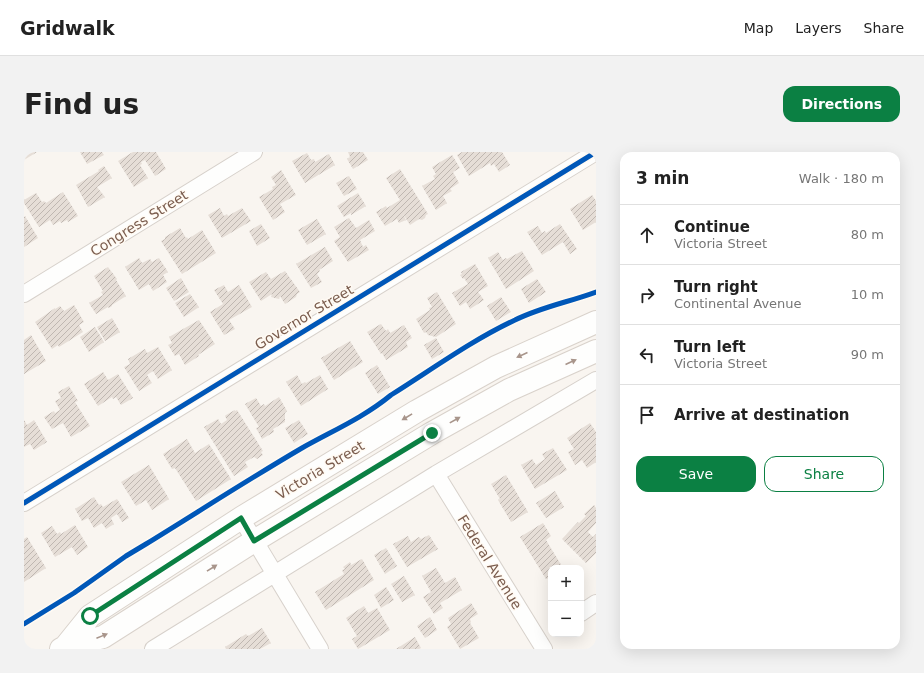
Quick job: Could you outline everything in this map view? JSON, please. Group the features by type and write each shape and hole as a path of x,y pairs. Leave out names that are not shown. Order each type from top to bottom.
{"main road":[{"name":"Victoria Street","path":"63,648 90,616 241,518 417,411 496,367 596,322"},
{"name":"Victoria Street","path":"63,648 103,637 254,541 446,425 509,390 596,351"}],"street":[{"name":"Congress Street","path":"24,294 254,152"},
{"name":"Governor Street","path":"24,503 596,152"},
{"path":"153,649 436,474 596,380"},
{"name":"Federal Avenue","path":"436,474 545,640"},
{"path":"241,518 320,649"},
{"path":"584,611 596,603"}],"building":[{"path":"24,152 37,152 24,160"},
{"path":"80,152 102,152 104,155 87,164"},
{"path":"133,152 156,152 166,169 155,176 145,160 141,162 142,164 140,165 148,178 134,187 118,161"},
{"path":"348,152 363,152 368,160 353,169 347,159 350,157"},
{"path":"462,152 502,152 510,165 499,172 494,164 491,166 490,163 469,176 457,155"},
{"path":"307,153 311,160 314,159 315,162 329,154 335,165 305,183 292,161"},
{"path":"452,155 460,168 453,172 459,183 450,189 452,191 443,196 447,203 436,210 422,186 435,179 433,176 436,174 432,167"},
{"path":"104,166 112,178 97,187 105,197 88,207 76,185 99,171 98,170"},
{"path":"400,169 428,214 422,220 419,219 410,225 403,214 406,220 399,223 397,219 385,226 376,212 386,206 387,208 400,200 386,178"},
{"path":"281,170 296,195 280,204 285,212 273,220 259,197 273,189 272,187 276,185 271,177"},
{"path":"349,176 357,189 344,196 336,183"},
{"path":"63,192 78,216 68,222 67,220 61,223 60,221 53,225 50,220 39,227 24,203 24,200 36,193 42,202 44,201 46,203"},
{"path":"358,193 366,206 351,215 351,213 344,217 337,206"},
{"path":"592,195 596,201 596,222 583,230 570,209"},
{"path":"220,208 224,216 227,214 228,216 242,208 251,221 222,238 208,215"},
{"path":"25,216 38,238 24,247 24,217"},
{"path":"349,218 356,228 369,220 375,231 360,240 363,247 366,245 369,250 348,262 334,241 340,237 334,227"},
{"path":"317,219 326,234 307,245 298,230"},
{"path":"261,224 270,238 257,246 249,231"},
{"path":"560,224 577,249 570,254 563,242 542,255 527,232 538,226 542,233 545,231 546,233"},
{"path":"180,228 188,239 202,230 216,253 182,274 161,241"},
{"path":"325,247 333,261 319,270 320,271 317,274 322,282 311,288 296,264"},
{"path":"522,251 534,271 506,289 488,258 498,252 503,260"},
{"path":"139,258 142,263 150,259 152,262 159,258 168,272 163,275 167,282 153,291 149,284 139,290 125,267"},
{"path":"475,264 488,286 478,292 484,300 470,309 466,302 460,306 452,293 468,284 460,275 462,274 461,272"},
{"path":"108,267 117,279 116,280 126,296 109,308 108,307 96,314 89,303 103,295 101,292 103,291 94,276"},
{"path":"285,271 300,292 296,297 285,304 280,296 279,299 271,297 272,294 261,301 249,282 266,272 271,279"},
{"path":"181,278 189,292 174,301 166,288"},
{"path":"537,279 546,292 529,303 521,289"},
{"path":"224,285 228,292 239,285 252,307 229,320 235,329 224,335 210,312 223,304 214,290"},
{"path":"437,292 456,324 436,337 428,335 426,332 424,333 416,319 430,310 429,308 432,307 427,298"},
{"path":"190,294 199,307 184,317 175,303"},
{"path":"501,297 511,312 496,321 487,306"},
{"path":"74,305 84,322 79,325 83,332 59,347 58,345 52,349 35,322 55,308 60,306 64,311"},
{"path":"112,318 120,332 105,341 97,327"},
{"path":"199,320 215,344 185,365 179,354 175,356 168,345 172,343 169,337"},
{"path":"381,324 386,331 388,329 390,333 404,325 412,338 406,342 408,347 386,360 367,332"},
{"path":"95,327 104,342 89,352 80,337"},
{"path":"31,335 46,361 24,374 24,340"},
{"path":"436,338 444,352 432,359 424,345"},
{"path":"350,341 363,362 334,380 321,358"},
{"path":"158,347 172,370 158,379 153,371 147,375 152,383 139,391 124,367 130,364 128,359 145,349 147,353"},
{"path":"377,365 390,387 378,394 365,373"},
{"path":"103,372 108,380 118,374 133,398 121,405 116,397 113,399 112,397 98,406 84,384"},
{"path":"297,375 302,384 320,375 328,389 301,406 286,382"},
{"path":"69,386 78,401 75,402 90,426 71,437 63,423 52,429 44,417 54,411 55,413 60,410 55,401 61,398 58,392"},
{"path":"279,397 287,411 285,413 285,422 273,429 274,432 262,439 256,428 259,427 245,404 256,398 261,406 264,404 265,406"},
{"path":"237,410 263,451 261,452 263,455 257,459 254,457 245,462 248,467 234,476 204,427 218,419 221,424 227,420 226,415"},
{"path":"24,420 27,425 34,420 47,442 34,450 30,444 24,447"},
{"path":"299,420 308,434 294,443 285,428"},
{"path":"590,423 596,432 596,462 587,468 582,460 575,465 568,452 574,449 567,438"},
{"path":"187,439 195,453 209,444 231,479 196,501 175,468 172,469 163,454"},
{"path":"553,448 567,470 535,489 521,465 532,459 536,465 545,459 542,454"},
{"path":"149,465 169,499 152,510 146,500 136,506 121,482"},
{"path":"506,475 528,512 511,522 498,500 500,499 491,484"},
{"path":"555,491 564,507 546,518 536,503"},
{"path":"94,497 99,505 101,504 103,507 117,499 129,518 122,522 117,514 111,518 114,524 106,529 102,523 94,528 88,518 82,521 75,509"},
{"path":"594,505 596,508 596,523 588,532 593,537 596,534 596,553 586,563 562,539 578,522 579,523 586,516 584,514"},
{"path":"543,523 551,536 546,540 561,565 548,565 548,578 546,579 520,537"},
{"path":"75,525 88,547 77,555 72,547 55,557 41,533 52,526 57,534 60,532 61,534"},
{"path":"429,535 438,549 407,567 393,544 408,536 411,542 419,537 421,539"},
{"path":"27,537 46,568 24,582 24,539"},
{"path":"386,548 397,566 385,574 374,555"},
{"path":"362,559 374,580 326,610 315,592 344,574 342,570 345,569 343,567 350,562 351,565"},
{"path":"436,568 445,583 455,577 462,590 440,603 443,608 434,614 423,597 431,592 422,576"},
{"path":"404,576 415,595 402,602 391,584"},
{"path":"386,587 394,600 381,608 374,595"},
{"path":"471,603 478,614 470,619 470,623 479,638 460,649 447,627 451,624 448,618"},
{"path":"364,606 368,613 377,608 390,630 358,649 352,639 357,636 346,618"},
{"path":"430,617 437,630 425,638 417,626"},
{"path":"262,628 271,643 260,649 226,649 225,647 246,634 248,636"},
{"path":"415,637 421,648 396,649"}],"cycle path":[{"path":"24,503 596,152"},
{"path":"24,624 74,593 126,556 302,448 370,411 391,395 483,337 525,315 596,292"}],"route":[{"path":"90,616 241,518 254,541 432,433"}]}
